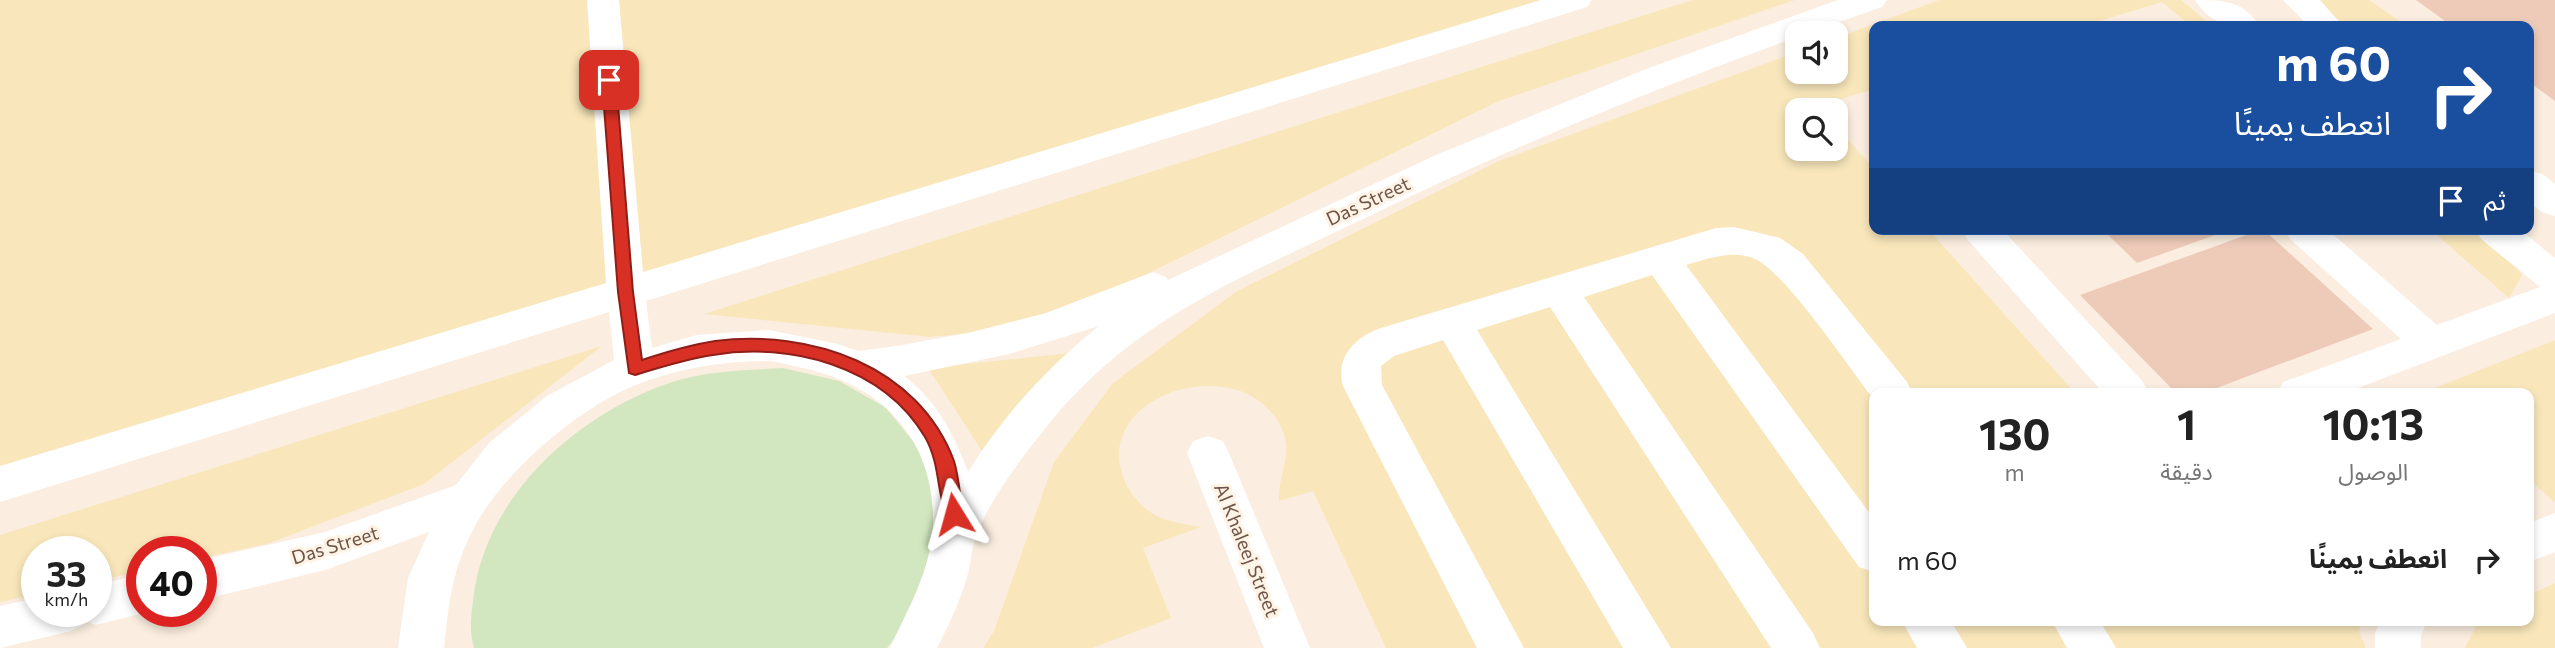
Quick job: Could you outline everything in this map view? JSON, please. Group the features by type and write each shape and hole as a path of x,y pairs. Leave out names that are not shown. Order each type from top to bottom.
{"street":[{"path":"603,0 626,292 635,369"},
{"path":"0,484 1576,0"},
{"name":"Das Street","path":"859,368 977,348 1087,314 1187,270 1349,182 1464,129 1671,46 1804,0"},
{"name":"Das Street","path":"956,532 982,484 1045,397 1122,328 1164,300 1372,198 1498,141 1701,59 1871,0"},
{"path":"2211,0 2238,21"},
{"path":"2298,0 2314,10 2324,21"},
{"path":"2534,187 2555,203"},
{"path":"1985,235 2125,388"},
{"path":"2310,235 2431,344"},
{"path":"2501,235 2555,279"},
{"path":"1501,648 1360,377 1363,358 1371,349 1716,242 1734,241 1760,246 1790,264 1889,388"},
{"path":"1661,259 1869,546"},
{"path":"1559,290 1797,648"},
{"path":"2313,388 2555,297"},
{"path":"1452,322 1647,648"},
{"path":"421,648 420,619 428,579 443,538 466,500 492,466 550,415 596,386 675,356 715,348 754,345 791,348 826,355 859,368 888,385 912,406 931,433 946,463 953,496 956,532 948,570 934,608 913,648"},
{"name":"Al Khaleej Street","path":"1208,453 1281,646"},
{"name":"Das Street","path":"217,576 325,551 466,500"},
{"path":"2534,541 2555,532"},
{"path":"0,627 21,622"},
{"path":"1928,626 1944,648"},
{"path":"2078,626 2093,648"},
{"path":"2398,648 2398,633 2402,626"}],"green space":[{"path":"783,368 839,381 885,407 918,447 935,497 933,555 912,615 887,648 474,648 471,630 473,601 480,565 493,531 512,499 536,470 563,444 593,421 658,387 720,372"}],"sand":[{"path":"0,0 1575,0 0,482"},
{"path":"1692,0 1795,0 1499,101 1082,306 1007,330 930,337 704,314"},
{"path":"1939,0 2181,0 2206,21 2185,21 2162,2 2099,21 1882,21"},
{"path":"2309,0 2369,0 2400,21 2340,21"},
{"path":"1869,26 1869,91 1844,98 1785,98 1785,161 1848,161 1848,140 1869,163 1869,235 1933,235 2071,388 1869,388 1869,626 2361,626 2359,632 2366,648 1386,648 1313,491 1279,501 1286,448 1278,421 1260,402 1245,393 1207,386 1163,396 1145,407 1130,421 1121,439 1119,460 1126,484 1139,503 1162,518 1201,527 1143,548 1171,618 1092,648 983,648 994,631 1054,462 1113,383 1237,291 1499,161 1785,56 1785,84 1848,84 1848,34"},
{"path":"2437,235 2487,235 2506,250 2522,275 2509,298"},
{"path":"2555,340 2555,503 2534,484 2534,388 2435,388"},
{"path":"602,346 424,484 267,544 217,555 217,536 126,536 126,574 112,578 112,536 21,536 21,597 0,602 0,535"},
{"path":"1069,353 989,462 928,368"},
{"path":"2555,583 2555,648 2465,648 2476,626 2534,626 2534,593"}],"building":[{"path":"2416,0 2555,0 2555,101 2534,86 2534,21 2445,21"},
{"path":"2108,235 2215,235 2137,263"},
{"path":"2246,235 2270,235 2373,329 2217,388 2171,388 2080,295"}],"route":[{"path":"609,80 635,369 675,356 715,348 754,345 791,348 826,355 859,368 888,385 912,406 931,433 946,463 954,514"}]}
